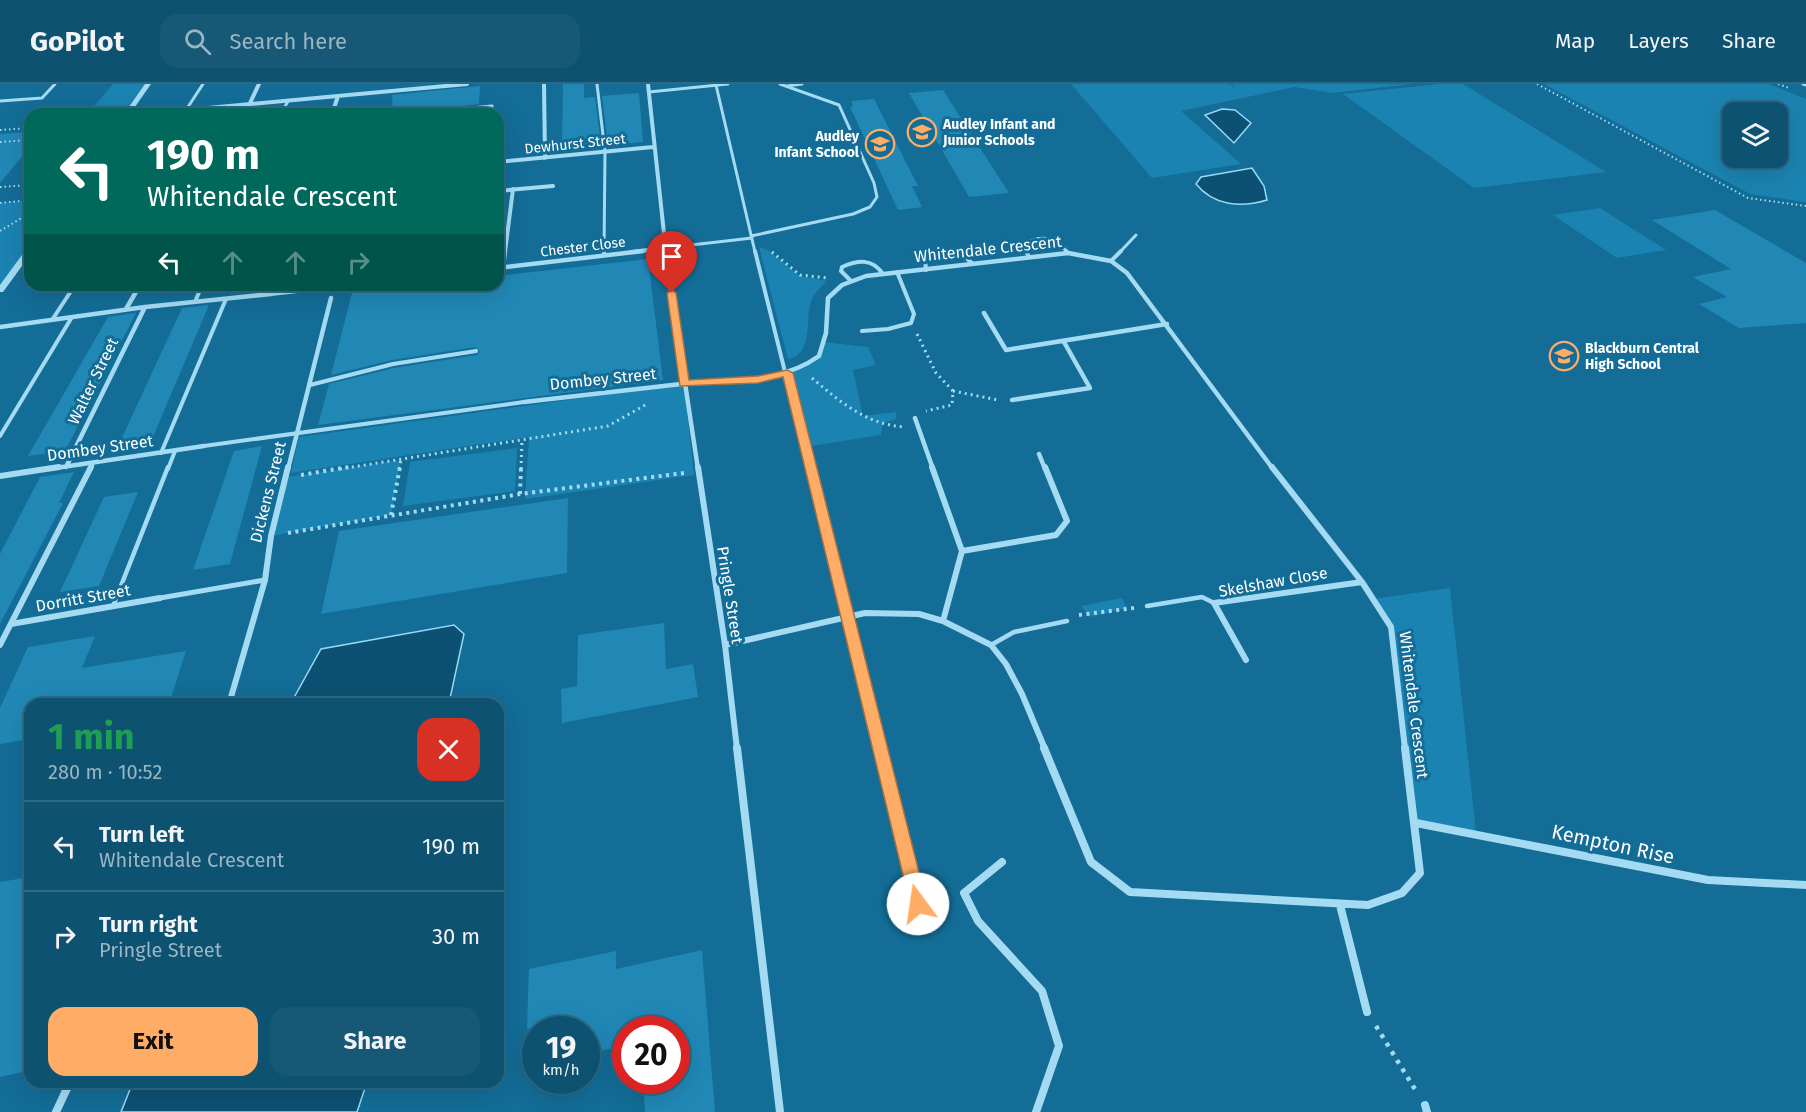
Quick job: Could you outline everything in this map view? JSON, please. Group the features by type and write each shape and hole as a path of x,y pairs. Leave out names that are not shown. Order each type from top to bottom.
{"street":[{"path":"131,108 148,84"},
{"path":"249,105 260,84"},
{"path":"212,108 467,84"},
{"path":"544,84 545,158"},
{"name":"Pringle Street","path":"648,88 665,248 697,472 725,645 780,1112"},
{"path":"334,108 339,96"},
{"name":"Dewhurst Street","path":"504,161 653,147"},
{"path":"504,190 553,186"},
{"name":"Chester Close","path":"504,248 513,189"},
{"name":"Chester Close","path":"504,267 665,248"},
{"name":"Whitendale Crescent","path":"684,384 758,379 800,368 819,356 826,333 828,298 850,280 897,272 1068,254 1111,261 1127,273 1167,324 1291,493 1362,582 1391,627 1416,823 1420,873 1402,893 1368,905 1130,892 1091,862 1022,694 991,645"},
{"path":"0,290 24,258"},
{"path":"126,309 136,291"},
{"path":"0,327 126,309 298,291"},
{"name":"Dickens Street","path":"231,698 264,580 271,536 333,291"},
{"name":"Walter Street","path":"66,467 145,307"},
{"path":"984,313 1006,350 1167,324"},
{"path":"1012,400 1090,388 1064,342"},
{"name":"Dombey Street","path":"524,402 684,384"},
{"path":"204,446 524,402"},
{"path":"915,418 962,550 943,621"},
{"name":"Dombey Street","path":"0,476 204,446"},
{"path":"962,550 1056,535 1067,521 1038,454"},
{"path":"0,645 3,634 11,624 93,463"},
{"path":"160,598 264,580"},
{"name":"Skelshaw Close","path":"1246,660 1214,603 1362,582"},
{"name":"Dorritt Street","path":"11,624 160,598"},
{"path":"725,645 865,613 919,614 943,621 991,645"},
{"name":"Kempton Rise","path":"1416,823 1708,880 1806,885"},
{"path":"1002,862 964,893 978,921 1042,991 1059,1046 1036,1112"},
{"path":"1340,905 1368,1012"},
{"path":"56,1112 67,1088"}],"lane":[{"path":"0,101 42,98 55,84"},
{"path":"187,108 202,84"},
{"path":"597,84 605,152 604,255"},
{"path":"648,88 728,84"},
{"path":"665,248 751,237 853,214 870,207 876,197 874,183 839,105 780,84"},
{"path":"785,86 802,84"},
{"path":"716,85 751,237 787,373 924,927"},
{"path":"284,108 288,101"},
{"path":"478,108 492,106 492,108"},
{"path":"1111,261 1136,235"},
{"path":"1029,257 1024,246 1029,240 1037,238 1057,241 1068,254"},
{"path":"926,270 925,259 932,253 944,250 956,250 966,255 973,264"},
{"path":"850,280 841,271 842,267 855,261 869,261 878,265 883,274"},
{"path":"862,331 888,330 911,323 914,314 897,272"},
{"path":"52,320 71,291"},
{"path":"195,302 200,291"},
{"path":"161,453 226,299"},
{"path":"0,436 72,317"},
{"path":"310,385 401,363 476,351"},
{"path":"113,606 175,451"},
{"path":"1147,606 1202,597 1214,603"},
{"path":"991,645 1014,632 1067,621"}],"path":[{"path":"1537,84 1748,198 1806,206"},
{"path":"0,130 24,128"},
{"path":"0,142 24,140"},
{"path":"0,187 24,185"},
{"path":"0,203 24,201"},
{"path":"0,231 24,217"},
{"path":"755,246 769,249 800,275 830,278 842,285"},
{"path":"911,323 936,374 953,391 970,392 985,400 1012,400"},
{"path":"800,368 836,400 869,419 895,427 918,427"},
{"path":"915,418 928,409 952,405 953,391"},
{"path":"286,477 608,426 656,400"},
{"path":"520,494 522,440"},
{"path":"391,515 401,460"},
{"path":"271,536 520,494 697,472"},
{"path":"1067,621 1081,614 1147,606"},
{"path":"1368,1012 1426,1109"}],"shaded area":[{"path":"113,84 148,84 131,108 93,108"},
{"path":"1071,84 1230,84 1237,90 1232,84 1412,84 1332,93 1295,87 1181,111 1241,164 1152,178"},
{"path":"1439,84 1463,84 1606,172 1474,188 1343,94"},
{"path":"1544,84 1769,84 1806,99 1806,202 1750,194"},
{"path":"1222,109 1235,110 1251,123 1234,143 1205,115"},
{"path":"1252,168 1264,186 1267,200 1247,204 1228,203 1211,197 1196,184 1201,177"},
{"path":"24,201 24,257 0,290 0,203"},
{"path":"1600,208 1666,250 1617,258 1553,215"},
{"path":"759,247 768,250 800,276 827,281 811,301 804,345 796,357 788,359"},
{"path":"255,291 298,291 253,296"},
{"path":"823,342 868,347 876,365 853,370 863,416 896,412 896,419 883,423 881,435 805,447 787,373 819,356"},
{"path":"684,384 694,475 525,499 529,437 291,473 299,437"},
{"path":"517,448 515,491 403,506 410,462"},
{"path":"401,460 391,515 271,536 286,477"},
{"path":"1450,588 1476,833 1416,823 1391,627 1373,599"},
{"path":"1122,598 1127,608 1090,617 1081,606"},
{"path":"454,625 464,634 450,698 294,698 321,649"},
{"path":"131,1088 365,1088 357,1112 121,1112"}],"building":[{"path":"563,84 584,84 584,98 595,97 601,146 562,150"},
{"path":"480,86 479,104 445,108 393,108 392,95"},
{"path":"943,90 1009,193 969,197 909,93"},
{"path":"639,93 643,142 608,145 602,96"},
{"path":"874,99 918,186 912,186 922,207 898,210 850,107 853,106 851,101"},
{"path":"24,132 24,154 0,183 0,134"},
{"path":"1715,210 1806,263 1806,323 1739,328 1699,304 1727,297 1693,277 1731,269 1652,220"},
{"path":"648,259 663,380 318,425 329,384 394,368 477,355 480,352 475,347 392,360 331,375 352,293 504,291 504,275"},
{"path":"209,305 152,439 119,444 182,308"},
{"path":"136,313 65,451 28,456 108,317"},
{"path":"262,446 230,564 193,570 234,451"},
{"path":"74,472 59,503 63,503 0,624 0,554 40,477"},
{"path":"138,492 99,586 60,592 104,497"},
{"path":"568,498 567,573 321,614 339,531"},
{"path":"664,623 666,669 693,664 698,697 562,723 561,689 577,686 578,635"},
{"path":"95,636 82,668 186,651 171,698 24,698 24,740 0,744 0,708 28,647"},
{"path":"24,878 24,1070 0,1077 0,882"},
{"path":"702,950 715,1112 645,1112 644,1094 690,1094 690,1016 612,1016 612,1048 600,1051 600,1016 527,1016 529,969 616,951 616,969"}],"place":[{"name":"Audley Infant and Junior Schools","path":"922,132"},
{"name":"Audley Infant School","path":"880,144"},
{"name":"Blackburn Central High School","path":"1564,356"}],"route":[{"path":"672,293 684,384 758,379 787,373 918,904"}]}
